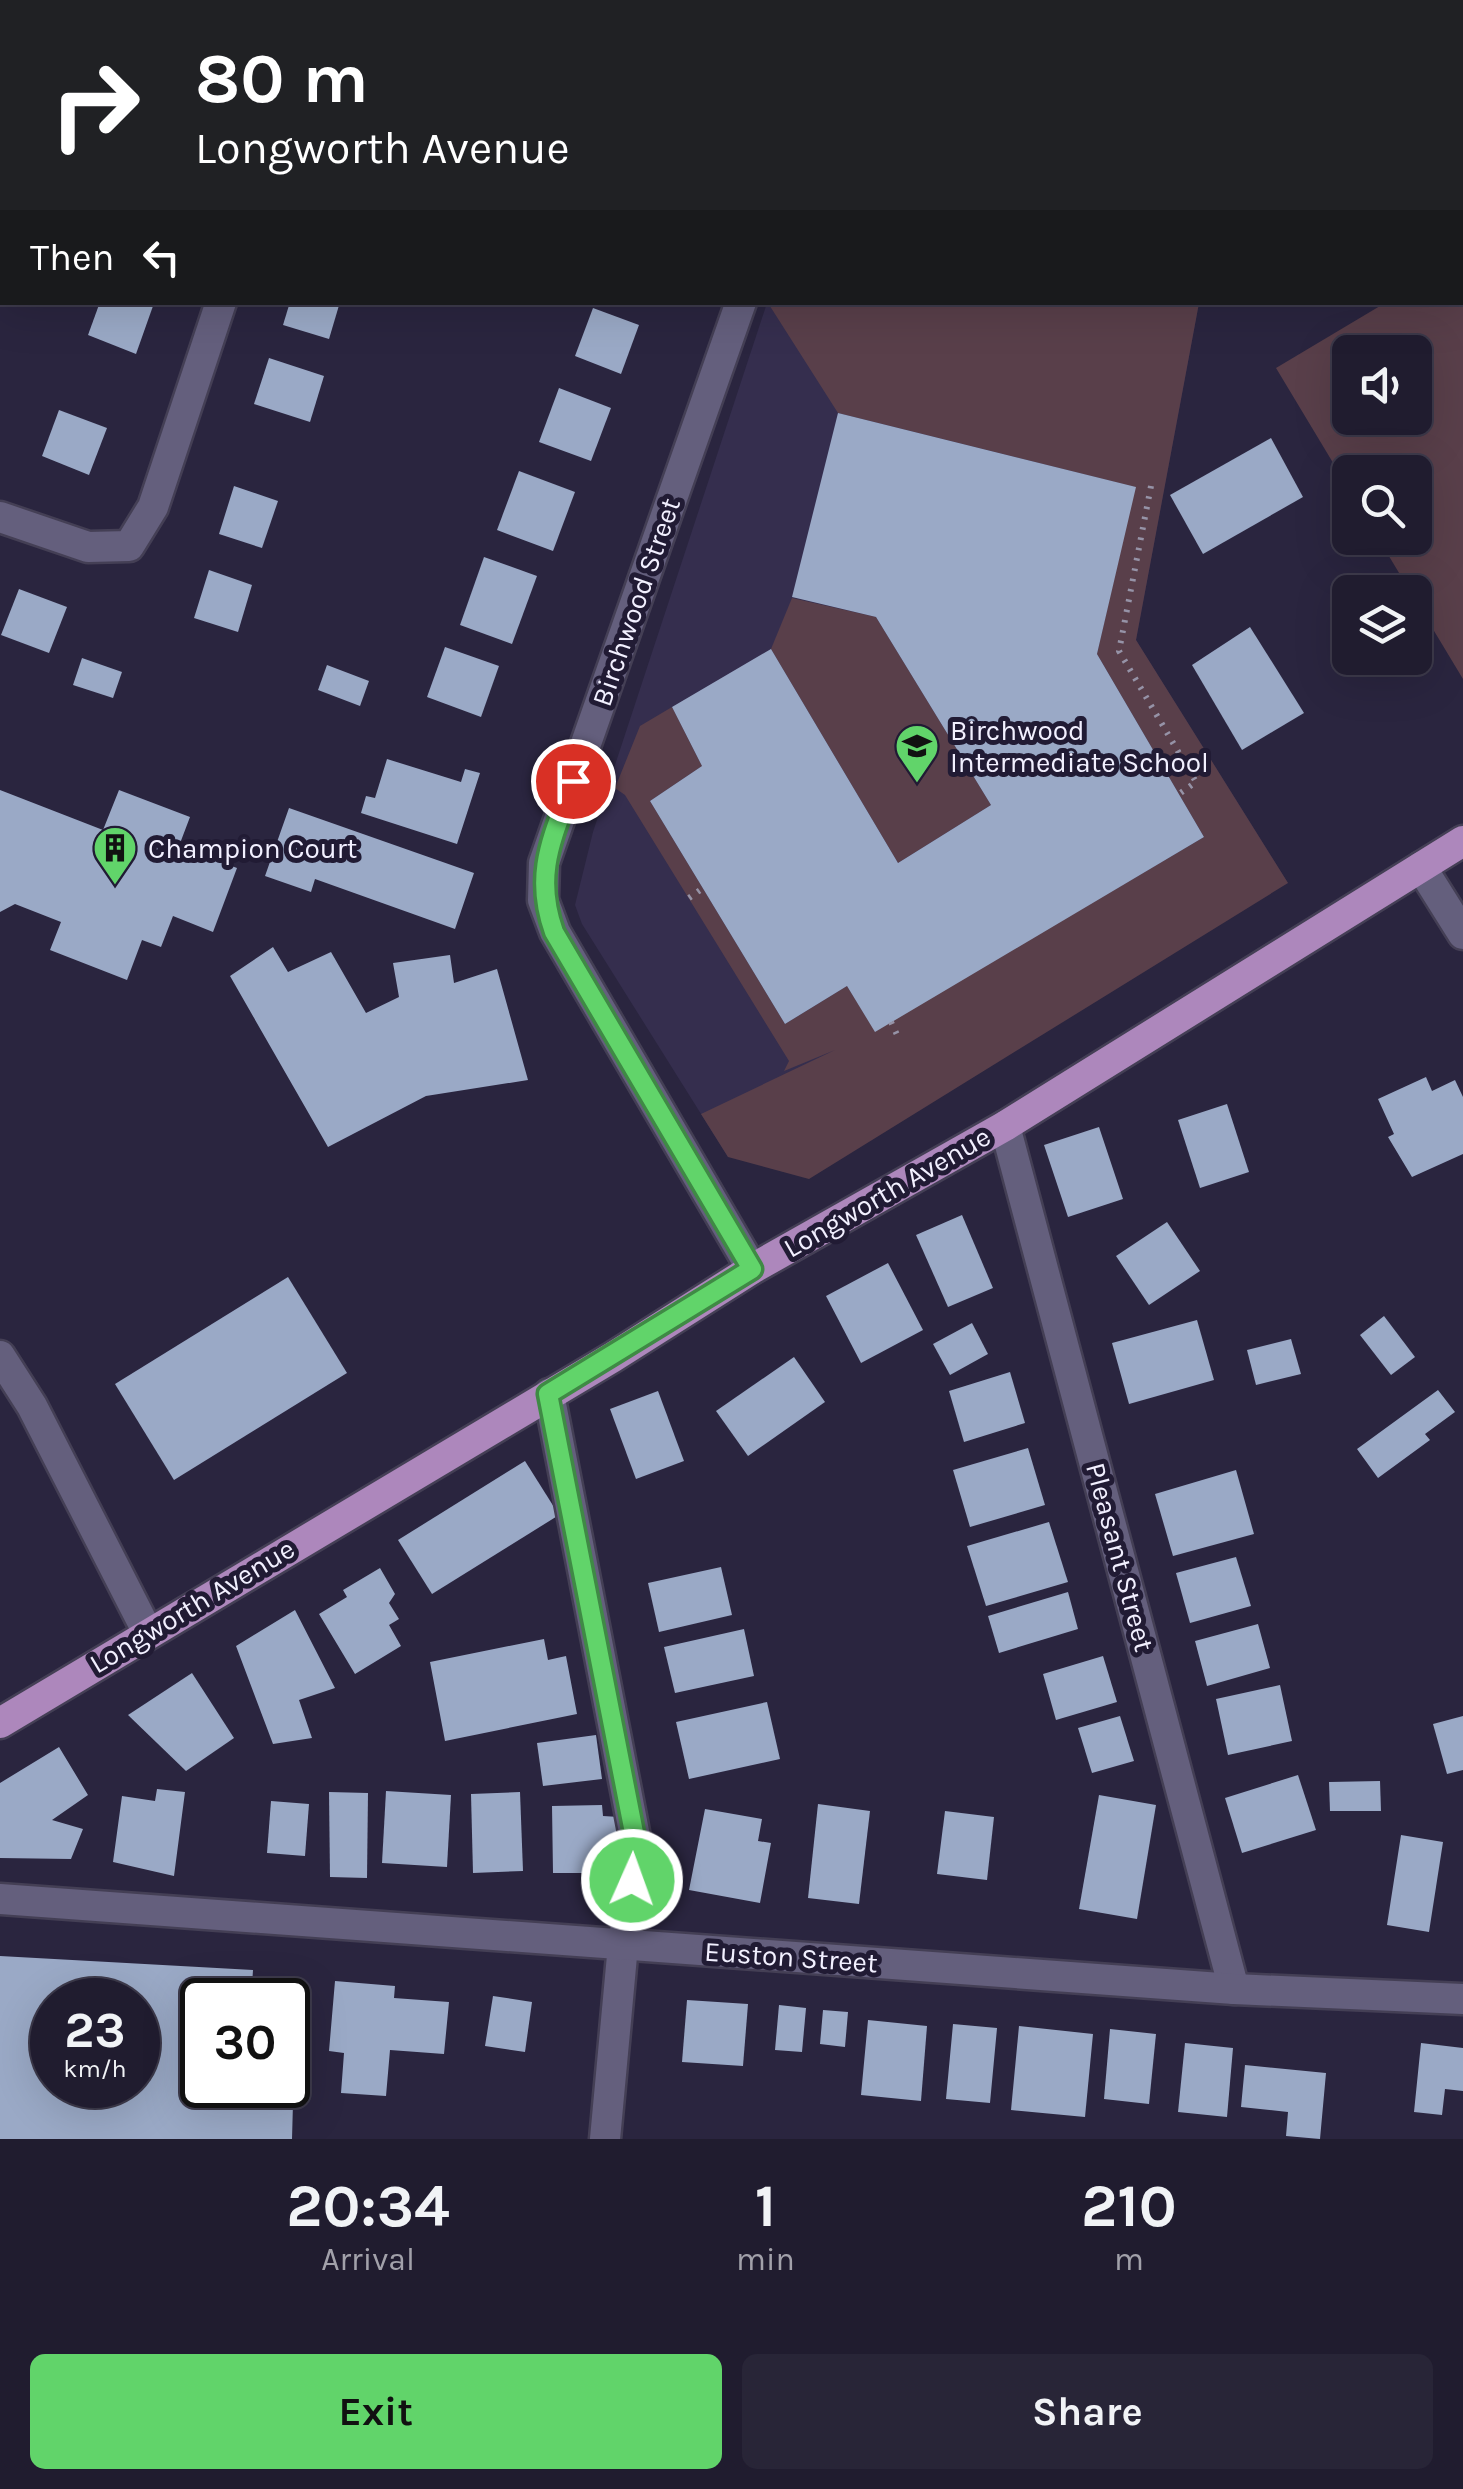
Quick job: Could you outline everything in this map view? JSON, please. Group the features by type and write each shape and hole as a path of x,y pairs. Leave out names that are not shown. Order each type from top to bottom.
{"main road":[{"name":"Longworth Avenue","path":"0,1723 752,1269 1004,1126 1463,841"}],"street":[{"path":"0,517 88,547 129,546 153,507 220,305"},
{"name":"Birchwood Street","path":"741,305 544,863 543,900 554,932 752,1269"},
{"path":"1420,867 1463,934"},
{"name":"Pleasant Street","path":"1004,1126 1234,1988"},
{"path":"0,1356 32,1406 147,1631"},
{"path":"548,1394 637,1848 623,1944 606,2139"},
{"path":"0,1399 32,1406"},
{"name":"Euston Street","path":"0,1900 1234,1988 1463,1999"}],"path":[{"path":"1151,486 1118,652 1196,782 1179,794"},
{"path":"688,898 703,888"},
{"path":"890,1022 898,1039"}],"shaded area":[{"name":"Birchwood Intermediate School","path":"766,305 1199,305 1136,640 1288,883 728,1157 582,924 575,905 593,832"},
{"path":"769,305 1199,305 1136,640 1288,883 809,1179 728,1157 701,1114 835,1050 784,1071 789,1061 625,795 615,788 640,726 672,707 702,766 650,801 785,1024 847,986 875,1031 1204,837 1097,654 1135,487 838,413"},
{"path":"1382,305 1463,305 1463,679 1432,628 1432,575 1400,575 1388,555 1432,555 1432,455 1332,455 1332,461 1276,368"},
{"path":"792,598 876,617 991,805 898,863 771,649"}],"building":[{"path":"99,305 153,306 136,354 88,335"},
{"path":"289,305 339,305 329,339 283,325"},
{"path":"593,308 639,325 621,374 575,356"},
{"path":"269,358 324,376 310,422 254,404"},
{"path":"559,388 611,408 591,461 539,442"},
{"path":"59,410 107,428 89,475 42,456"},
{"path":"838,413 1136,487 1097,654 1204,837 875,1032 847,986 785,1024 650,801 702,766 672,707 771,649 898,863 991,805 876,617 792,597"},
{"path":"1271,438 1303,497 1203,554 1170,495"},
{"path":"519,471 575,492 553,551 497,530"},
{"path":"234,486 278,501 262,548 219,534"},
{"path":"484,557 537,576 512,644 460,625"},
{"path":"209,570 252,585 238,632 194,618"},
{"path":"19,589 67,607 49,653 1,635"},
{"path":"1250,627 1304,713 1242,750 1192,665"},
{"path":"445,647 499,666 481,717 427,697"},
{"path":"82,658 122,672 113,698 73,685"},
{"path":"327,665 369,681 360,706 318,690"},
{"path":"387,759 461,782 465,769 480,773 457,844 361,813 366,796 375,798"},
{"name":"Champion Court","path":"0,790 103,830 119,790 190,817 179,846 237,868 213,932 173,916 161,947 142,940 127,980 50,950 61,922 15,904 0,912"},
{"path":"289,808 474,873 455,929 315,879 311,892 265,876"},
{"path":"273,947 288,972 331,952 366,1013 399,997 393,963 450,955 454,983 497,969 528,1080 426,1096 328,1147 230,976"},
{"path":"1426,1077 1432,1091 1455,1080 1463,1097 1463,1154 1412,1177 1388,1137 1394,1134 1378,1099"},
{"path":"1227,1104 1249,1172 1200,1188 1178,1120"},
{"path":"1099,1127 1123,1199 1068,1217 1044,1145"},
{"path":"962,1215 993,1288 948,1307 916,1235"},
{"path":"1167,1222 1200,1271 1149,1305 1116,1256"},
{"path":"888,1263 923,1330 861,1363 826,1296"},
{"path":"288,1277 347,1373 174,1480 115,1384"},
{"path":"1384,1316 1415,1357 1391,1375 1360,1335"},
{"path":"1197,1320 1214,1380 1129,1404 1112,1343"},
{"path":"972,1323 988,1354 950,1375 933,1344"},
{"path":"1291,1339 1301,1374 1256,1385 1247,1350"},
{"path":"794,1357 825,1402 748,1456 716,1411"},
{"path":"1010,1372 1025,1423 964,1442 949,1391"},
{"path":"1438,1390 1455,1412 1425,1434 1430,1440 1378,1478 1357,1449"},
{"path":"658,1391 684,1461 636,1479 610,1409"},
{"path":"1028,1448 1045,1505 970,1527 953,1470"},
{"path":"525,1461 559,1515 432,1594 398,1540"},
{"path":"1236,1470 1254,1534 1173,1556 1155,1494"},
{"path":"1049,1522 1068,1582 986,1606 967,1546"},
{"path":"1236,1557 1251,1606 1190,1623 1176,1573"},
{"path":"721,1567 732,1615 659,1632 648,1583"},
{"path":"380,1568 395,1594 389,1603 399,1619 389,1625 401,1646 355,1674 319,1614 347,1597 343,1590"},
{"path":"1068,1592 1078,1629 999,1653 988,1616"},
{"path":"295,1610 335,1688 299,1700 312,1738 273,1744 236,1646"},
{"path":"1258,1624 1270,1668 1207,1686 1195,1641"},
{"path":"744,1629 754,1676 675,1693 664,1647"},
{"path":"544,1639 548,1660 566,1656 577,1714 445,1741 430,1662"},
{"path":"1103,1656 1117,1702 1056,1720 1043,1674"},
{"path":"192,1673 234,1738 186,1771 128,1715"},
{"path":"1280,1685 1292,1741 1228,1755 1216,1699"},
{"path":"767,1702 780,1759 689,1779 676,1722"},
{"path":"1120,1716 1134,1761 1092,1773 1078,1728"},
{"path":"1463,1716 1463,1770 1447,1774 1433,1724"},
{"path":"596,1735 602,1779 543,1786 537,1743"},
{"path":"59,1747 88,1795 52,1820 83,1829 71,1859 0,1858 0,1783"},
{"path":"1298,1775 1316,1830 1242,1853 1225,1798"},
{"path":"1380,1781 1381,1811 1330,1811 1329,1782"},
{"path":"157,1789 185,1792 174,1876 113,1862 122,1796 155,1801"},
{"path":"386,1791 451,1795 447,1867 382,1863"},
{"path":"329,1792 368,1793 367,1878 330,1877"},
{"path":"520,1792 523,1871 473,1873 471,1794"},
{"path":"1099,1795 1156,1805 1137,1919 1079,1909"},
{"path":"271,1801 309,1804 305,1856 267,1853"},
{"path":"818,1804 870,1811 859,1904 808,1898"},
{"path":"602,1805 603,1816 619,1817 620,1873 553,1873 552,1806"},
{"path":"705,1809 762,1819 758,1841 771,1843 760,1903 689,1890"},
{"path":"945,1811 994,1817 987,1880 937,1874"},
{"path":"1401,1835 1443,1842 1429,1932 1387,1925"},
{"path":"0,1956 253,1970 252,1978 180,1978 180,2108 293,2108 292,2139 0,2139"},
{"path":"335,1981 395,1986 394,1998 449,2002 444,2054 390,2050 386,2096 341,2093 344,2053 329,2051"},
{"path":"493,1996 532,2002 525,2052 485,2046"},
{"path":"687,2000 748,2004 743,2066 682,2062"},
{"path":"779,2005 806,2008 802,2052 775,2050"},
{"path":"823,2010 848,2012 845,2047 820,2044"},
{"path":"868,2020 927,2026 921,2101 861,2095"},
{"path":"953,2024 997,2028 990,2103 946,2099"},
{"path":"1019,2026 1093,2034 1085,2117 1011,2110"},
{"path":"1110,2029 1156,2034 1149,2104 1104,2099"},
{"path":"1185,2043 1233,2048 1227,2117 1178,2112"},
{"path":"1421,2043 1463,2048 1463,2091 1445,2089 1442,2115 1414,2112"},
{"path":"1245,2065 1326,2073 1320,2139 1286,2136 1288,2112 1241,2107"}],"place":[{"name":"Birchwood Intermediate School","path":"917,784"},
{"name":"Champion Court","path":"115,886"}],"route":[{"path":"573,781 544,863 543,900 554,932 752,1269 548,1394 637,1848 632,1880"}]}
